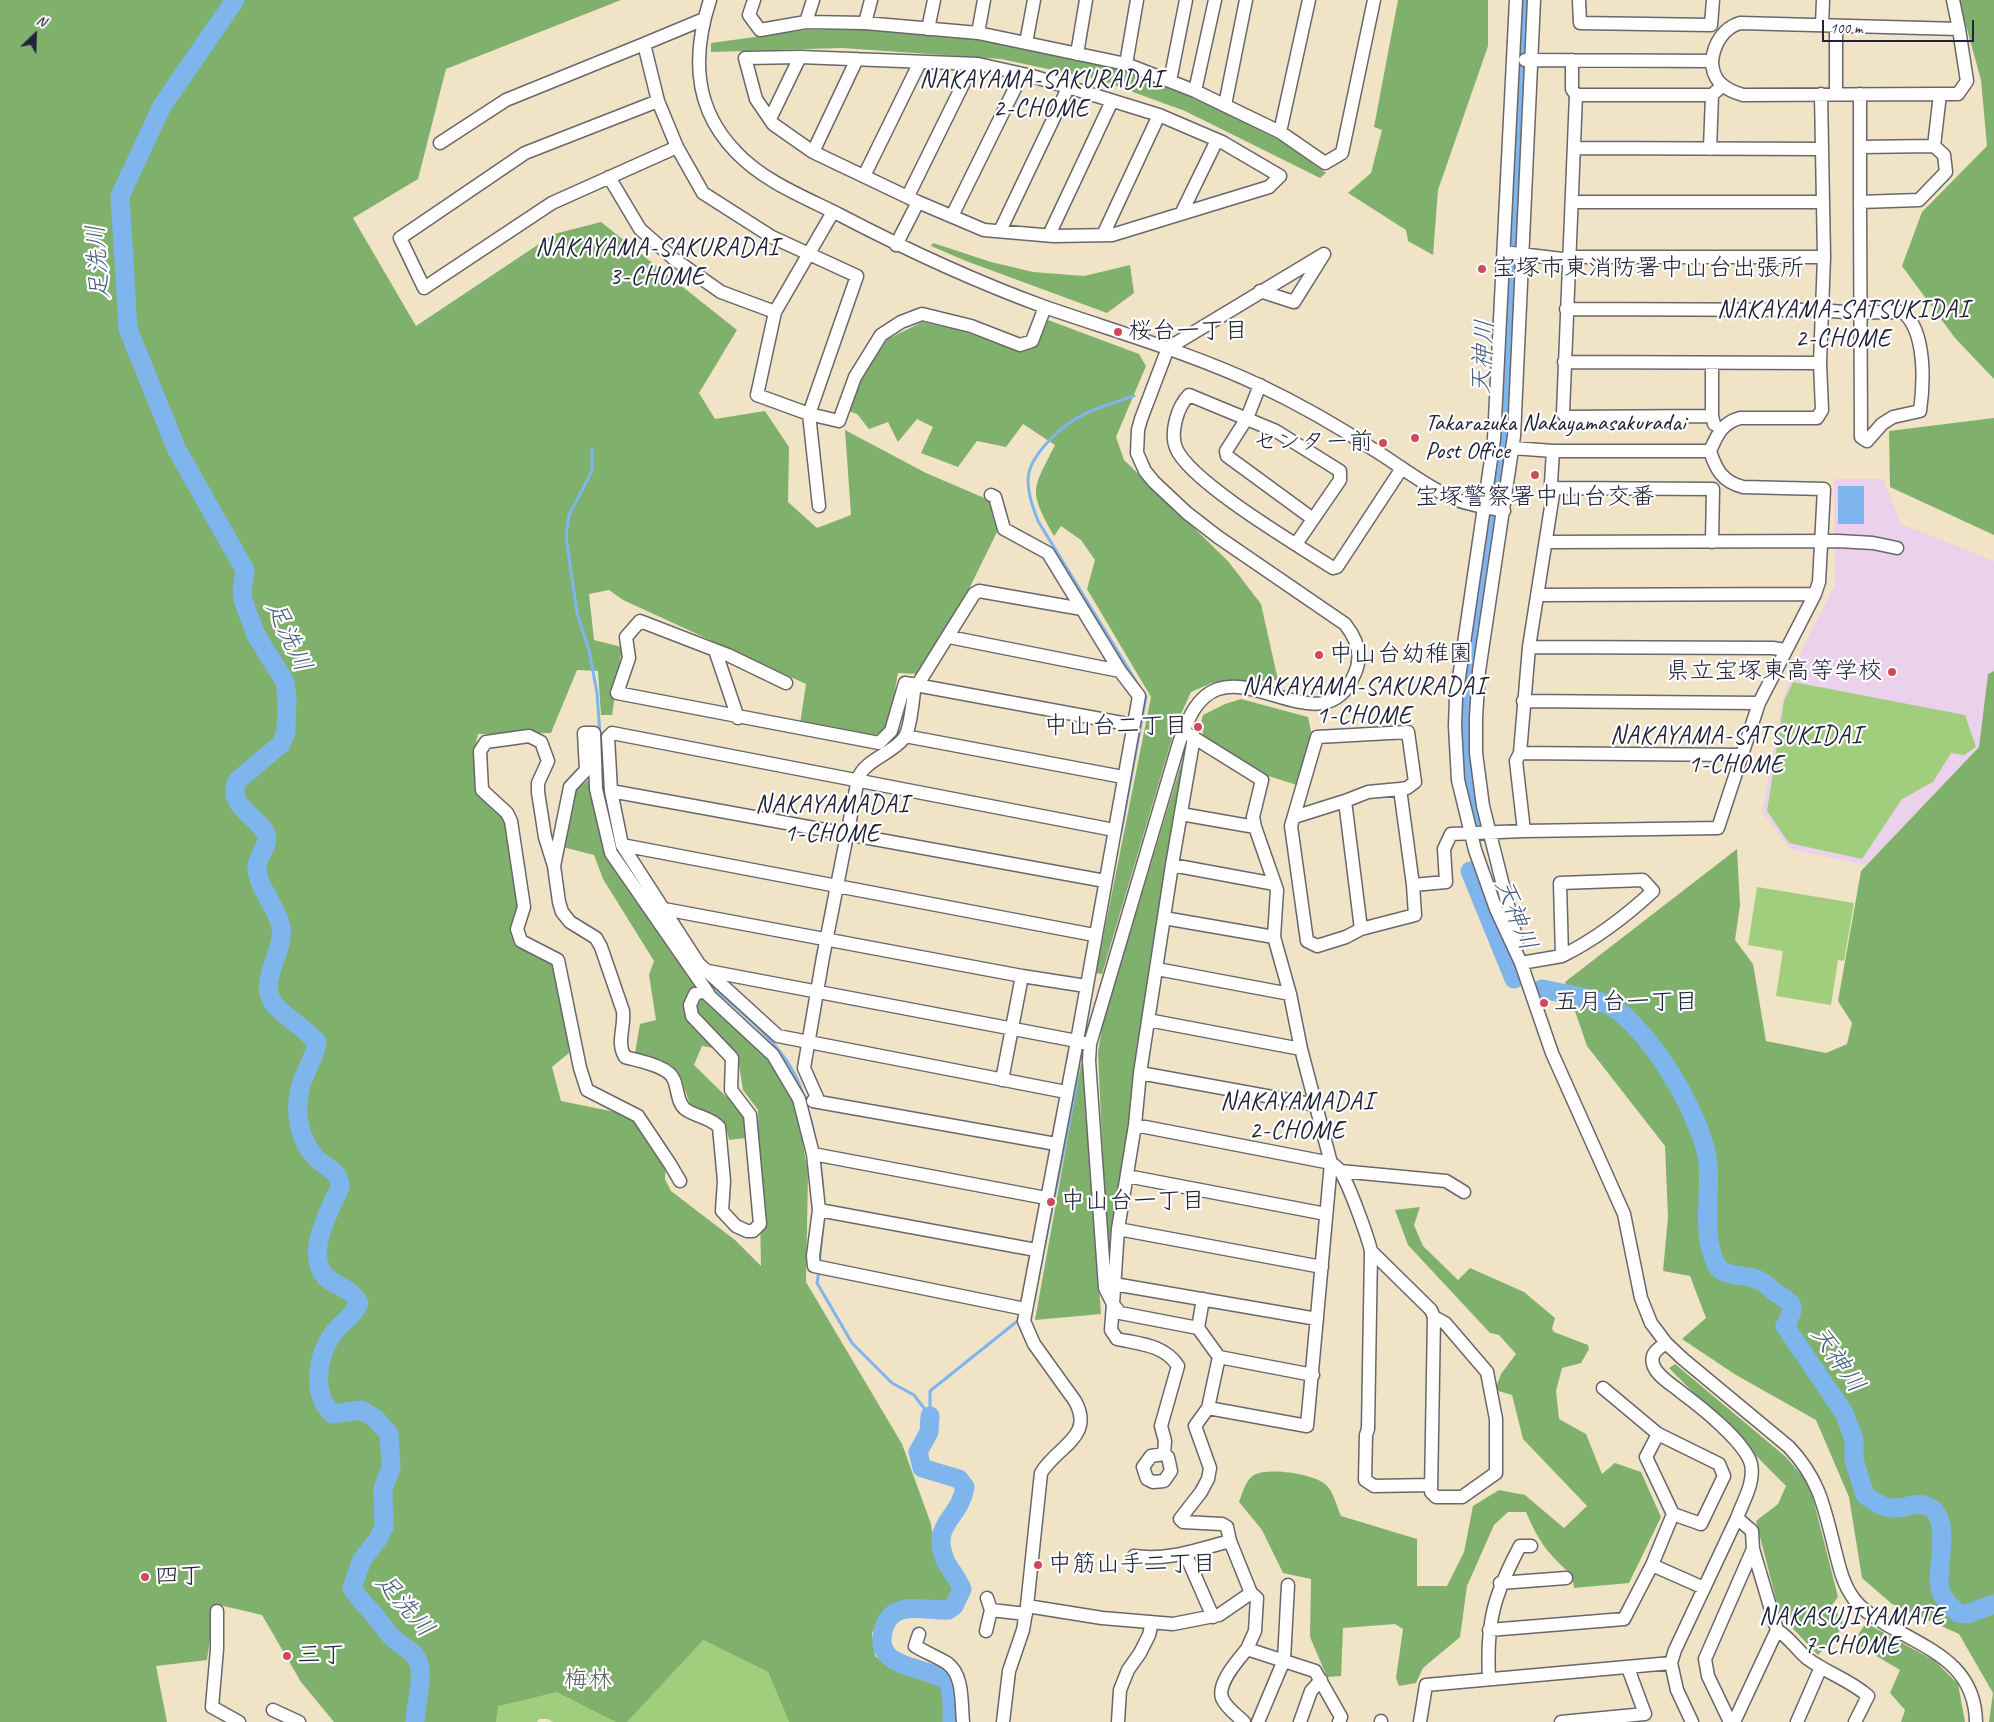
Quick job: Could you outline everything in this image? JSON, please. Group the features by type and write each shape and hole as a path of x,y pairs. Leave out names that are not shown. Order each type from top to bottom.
{"street":[{"path":"710,0 698,50 698,73 708,107 725,141 752,168 896,245 986,285 1168,348 1260,385 1335,424 1448,497 1494,509"},
{"path":"754,0 749,15 760,30 806,22 866,23 978,33 1126,64 1195,91 1280,132 1325,163 1342,153 1374,0"},
{"path":"806,22 813,0"},
{"path":"866,23 871,0"},
{"path":"928,29 934,0"},
{"path":"978,33 984,0"},
{"path":"1026,43 1034,0"},
{"path":"1077,54 1086,0"},
{"path":"1126,64 1137,0"},
{"path":"1170,81 1186,0"},
{"path":"1195,91 1215,0"},
{"path":"1225,105 1246,0"},
{"path":"1280,132 1309,0"},
{"path":"1516,0 1504,252 1510,340 1513,448 1494,509 1464,639 1455,726 1458,780 1470,833 1496,909 1521,963"},
{"path":"1534,0 1524,253 1494,439 1494,509 1484,643 1476,708 1476,753 1483,806 1521,963 1552,1053 1624,1214 1641,1298 1651,1323 1666,1343 1789,1447 1804,1463 1820,1493 1844,1582 1853,1599 1866,1612 1951,1663 1968,1684 1973,1695 1976,1722"},
{"path":"1579,0 1580,23 1711,25 1721,35"},
{"path":"1711,25 1713,0"},
{"path":"1822,0 1822,25"},
{"path":"1576,94 1717,90 1743,94 1958,94 1967,81 1953,0"},
{"path":"440,143 506,100 704,19"},
{"path":"1710,149 1717,90 1712,69 1713,52 1721,35 1727,29 1740,24 1822,25 1836,28 1959,29"},
{"path":"1836,28 1836,94"},
{"path":"644,44 658,101 677,147 703,193 772,237 857,276 809,414 819,506"},
{"path":"770,119 800,57"},
{"path":"800,57 973,64 1022,74 1159,115 1217,140 1280,176 1269,187 1112,235 1049,235 984,230 813,152 770,119 756,99 745,58 800,57"},
{"path":"813,152 857,59"},
{"path":"1514,59 1712,61"},
{"path":"1572,60 1572,89 1576,94 1563,412 1566,416 1712,416"},
{"path":"864,176 920,62"},
{"path":"896,245 913,199 973,64"},
{"path":"952,216 1022,74"},
{"path":"1000,231 1068,88"},
{"path":"1413,885 1446,882 1444,848 1450,834 1524,830 1718,828 1759,703 1815,594 1819,582 1824,490 1743,487 1730,484 1719,473 1710,451 1724,425 1740,418 1816,418 1822,410 1820,363 1824,257 1821,94"},
{"path":"1566,309 1822,310 1861,312 1904,312 1918,339 1922,357 1920,411 1893,417 1882,424 1867,441 1861,437 1861,312 1860,94"},
{"path":"1934,146 1940,94"},
{"path":"658,101 525,153 400,238 424,288 552,202 677,147"},
{"path":"1049,235 1112,101"},
{"path":"1103,235 1159,115"},
{"path":"1182,214 1217,140"},
{"path":"1860,147 1934,146 1944,155 1946,172 1919,200 1860,202"},
{"path":"1574,148 1822,149"},
{"path":"609,177 640,229 674,259 721,292 775,312"},
{"path":"1572,202 1823,202"},
{"path":"833,212 775,312 756,395 809,414 839,421 855,377 880,335 901,322 922,314 940,317 1020,345 1032,341 1045,307"},
{"path":"1504,252 1562,259 1569,257 1824,257"},
{"path":"1260,292 1294,302 1324,254 1268,287 1168,348 1138,430 1137,453 1145,471 1186,512 1218,537 1346,624 1353,634 1359,656 1350,683 1332,700 1308,703 1231,687 1220,688 1211,692 1195,707 1189,734 1090,1044 1090,1061 1105,1288 1113,1304 1120,1313 1198,1328 1219,1358 1312,1375"},
{"path":"1564,362 1820,363"},
{"path":"1712,364 1712,416 1718,434"},
{"path":"1260,385 1246,418 1226,451 1227,456 1314,518"},
{"path":"1296,544 1340,480 1340,471 1276,431 1189,395 1182,402 1174,432 1176,448 1189,467 1216,490 1296,544 1333,568 1337,567 1402,468"},
{"path":"1513,448 1554,451 1710,451"},
{"path":"1524,830 1516,761 1520,753 1529,647 1554,488 1551,483 1554,451"},
{"path":"1554,488 1713,489 1712,542"},
{"path":"991,495 995,497 1004,529 1048,553 1120,671 1139,696 1024,1321 1029,1336 1075,1401 1080,1410 1081,1423 1076,1436 1047,1462 1041,1473 1026,1610 1009,1672 1002,1722"},
{"path":"1546,542 1822,541 1873,543 1897,548"},
{"path":"819,1102 804,1068 826,938 861,772 891,751 905,736 917,684 949,637 974,594 979,591 1082,609"},
{"path":"1537,594 1815,594"},
{"path":"786,683 715,650 640,621 626,637 629,658 617,693 738,718 879,743 891,730 906,683 1133,725"},
{"path":"949,637 1120,671"},
{"path":"1464,639 1484,643"},
{"path":"1529,647 1772,648 1785,650"},
{"path":"715,650 738,718"},
{"path":"1523,701 1759,703"},
{"path":"708,993 704,991 695,994 690,1005 692,1016 732,1058 731,1090 750,1115 760,1224 753,1231 747,1231 736,1226 722,1211 724,1181 719,1127 713,1121 685,1109 680,1104 674,1078 663,1070 626,1057 622,1052 620,1041 624,1022 623,1011 601,947 596,938 570,922 562,912 555,886 554,866 570,787 586,770 584,732 612,733 1114,830"},
{"path":"1294,817 1368,792 1407,788 1414,782 1408,732 1317,737 1291,826 1307,941 1317,946 1346,937 1361,929 1415,915 1413,885 1400,789"},
{"path":"594,733 596,788 611,853 708,993 773,1055 799,1099 813,1154 818,1210 812,1256 814,1266 1025,1309"},
{"path":"612,733 608,737 611,791 622,845 699,964 778,1036 1066,1092"},
{"path":"1164,1454 1161,1426 1178,1366 1172,1356 1162,1350 1117,1339 1111,1330 1118,1229 1135,1125 1148,1020 1181,814 1189,734"},
{"path":"1189,734 1262,780 1253,817 1277,890 1274,937 1290,994 1316,1105 1335,1167 1369,1241 1371,1251 1368,1429 1366,1435 1365,1480 1374,1486 1431,1485"},
{"path":"554,866 545,837 538,792 538,783 548,761 540,742 530,736 486,742 480,751 482,790 507,813 510,820 524,907 517,929 521,941 558,960 580,1068 587,1090 638,1116 680,1181"},
{"path":"905,736 1124,777"},
{"path":"1520,753 1742,755"},
{"path":"611,791 848,832 1105,881"},
{"path":"1345,801 1361,929"},
{"path":"1181,814 1255,827"},
{"path":"622,845 1094,935"},
{"path":"1172,865 1275,884"},
{"path":"1521,963 1562,956 1592,941 1635,908 1653,891 1643,880 1560,883 1562,956"},
{"path":"664,909 1022,976 1086,986"},
{"path":"1164,918 1274,937"},
{"path":"1156,969 1290,994"},
{"path":"708,971 817,990 1090,1044"},
{"path":"1002,1080 1022,976"},
{"path":"1148,1020 1302,1049"},
{"path":"1140,1073 1316,1105"},
{"path":"799,1099 1056,1144"},
{"path":"1135,1125 1335,1167 1446,1181 1464,1192"},
{"path":"813,1154 1046,1198"},
{"path":"1208,1408 1307,1426 1326,1214 1335,1167"},
{"path":"1127,1176 1326,1214"},
{"path":"818,1210 1036,1250"},
{"path":"1118,1229 1322,1267"},
{"path":"1371,1251 1431,1310 1434,1317 1431,1492 1436,1497 1462,1497 1496,1473 1496,1419 1487,1372 1445,1323 1434,1317"},
{"path":"1114,1284 1317,1319"},
{"path":"1198,1328 1203,1299"},
{"path":"1666,1343 1657,1349 1653,1355 1652,1362 1659,1374 1715,1419 1747,1453 1752,1480 1675,1650 1671,1663 1677,1690 1692,1722"},
{"path":"1219,1358 1208,1408 1195,1426 1210,1468 1208,1479 1180,1520 1222,1524 1227,1527 1230,1541 1251,1593 1257,1598 1255,1631 1247,1649 1231,1670 1221,1692 1222,1699 1244,1722"},
{"path":"1603,1388 1658,1434 1719,1464 1724,1476 1701,1524 1672,1514"},
{"path":"1488,1630 1624,1619 1652,1565 1672,1514 1646,1457 1658,1434"},
{"path":"1736,1518 1752,1531 1754,1549 1777,1630 1788,1637 1807,1658 1858,1687 1868,1696 1855,1722"},
{"path":"1134,1556 1155,1559 1185,1554 1230,1541"},
{"path":"1490,1678 1488,1630 1500,1583 1520,1546 1531,1546"},
{"path":"1732,1722 1708,1676 1705,1659 1754,1549"},
{"path":"1185,1554 1213,1617"},
{"path":"1652,1565 1704,1588"},
{"path":"1500,1583 1566,1578"},
{"path":"1258,1722 1284,1660 1288,1585"},
{"path":"986,1631 989,1604 1026,1610 1173,1624 1223,1614 1251,1593"},
{"path":"217,1611 217,1649 212,1707 238,1722"},
{"path":"1118,1722 1120,1690 1128,1670 1140,1653 1152,1622"},
{"path":"1732,1722 1777,1630"},
{"path":"919,1634 915,1646 946,1662 960,1683 963,1722"},
{"path":"1247,1649 1315,1671 1341,1717 1340,1722"},
{"path":"1420,1722 1426,1685 1671,1663"},
{"path":"1796,1722 1822,1667"},
{"path":"1561,1722 1647,1718 1628,1668"},
{"path":"1300,1722 1311,1691 1321,1680"},
{"path":"273,1710 299,1722"}],"shaded area":[{"name":"県立宝塚東高等学校","path":"1834,479 1883,479 1901,524 1994,561 1994,671 1988,674 1979,747 1866,865 1790,849 1762,812 1783,698 1805,643 1835,585"}],"green space":[{"path":"0,0 621,0 446,69 418,179 353,218 416,326 554,234 601,222 737,330 699,393 715,419 765,411 789,447 788,502 817,528 851,515 845,430 926,473 989,500 997,532 967,593 918,674 898,673 888,721 879,733 865,736 800,724 806,684 623,600 609,590 589,594 594,640 622,647 612,715 601,715 598,671 577,670 551,733 478,734 474,751 475,790 505,819 518,907 513,941 519,947 553,964 565,1019 569,1053 552,1067 561,1101 615,1112 636,1121 666,1165 665,1179 671,1191 735,1240 761,1266 758,1110 743,1090 737,1052 702,1046 694,1065 743,1113 745,1138 729,1140 727,1132 720,1121 709,1113 690,1104 680,1076 670,1067 635,1053 640,1024 656,1020 649,975 654,961 603,879 594,855 563,847 574,791 591,778 606,857 713,1006 772,1064 797,1109 808,1174 806,1282 902,1444 931,1524 937,1563 953,1583 956,1593 948,1602 896,1603 884,1611 872,1633 875,1656 892,1668 935,1680 944,1689 947,1715 945,1722 789,1722 768,1672 703,1640 627,1722 616,1722 557,1692 498,1706 496,1722 334,1722 301,1682 262,1615 215,1604 207,1660 156,1666 167,1722 0,1722"},
{"path":"1398,0 1488,0 1488,46 1438,190 1433,255 1408,241 1406,230 1348,193 1371,173 1382,130 1374,127"},
{"path":"1959,0 1994,0 1994,379 1955,338 1902,266 1922,212 1987,146 1981,80"},
{"path":"806,30 885,30 996,40 1126,69 1213,107 1281,141 1326,173 1320,178 1185,111 1100,80 1001,59 842,48 711,52 711,43"},
{"path":"933,243 991,262 1033,272 1084,276 1130,265 1134,293 1107,313 966,261 931,246"},
{"path":"1048,320 1139,354 1146,366 1116,437 1124,460 1228,561 1261,604 1278,680 1212,683 1191,692 1176,725 1102,974 1096,973 1151,697 1087,589 1095,560 1081,540 1061,526 1054,536 1040,508 1036,490 1041,472 1055,445 1023,424 1006,447 977,441 958,467 921,453 933,427 917,419 898,442 888,422 869,429 857,414 848,411 862,379 886,340 922,322 965,332 1018,351 1036,344"},
{"path":"1994,418 1994,535 1890,487 1889,431"},
{"path":"1994,671 1994,1722 1989,1722 1993,1693 1959,1634 1892,1604 1862,1578 1849,1497 1816,1420 1736,1375 1682,1339 1706,1318 1690,1276 1663,1271 1668,1217 1665,1146 1587,1046 1565,982 1737,849 1740,905 1735,940 1753,964 1766,1041 1826,1053 1847,1044 1852,1023 1838,1001 1861,871 1979,747 1988,674"},
{"path":"1793,682 1965,715 1976,747 1964,755 1951,753 1933,782 1902,799 1862,859 1789,843 1767,811 1784,701"},
{"path":"1241,699 1308,717 1312,736 1297,785 1262,774 1204,740 1201,723 1203,715 1225,704"},
{"path":"1187,745 1111,1261 1107,1252 1098,1052 1103,1023"},
{"path":"1757,887 1854,903 1844,961 1838,960 1831,1005 1776,996 1783,951 1748,945"},
{"path":"1081,1064 1084,1065 1101,1314 1035,1320"},
{"path":"1420,1207 1414,1225 1423,1246 1458,1280 1470,1268 1524,1292 1555,1318 1552,1329 1554,1332 1588,1345 1589,1349 1581,1363 1562,1368 1556,1391 1559,1419 1586,1434 1602,1474 1615,1463 1641,1472 1661,1517 1629,1583 1574,1588 1572,1575 1544,1546 1526,1512 1508,1512 1494,1525 1467,1586 1460,1637 1423,1668 1416,1683 1399,1686 1396,1678 1403,1629 1395,1624 1343,1628 1341,1676 1327,1677 1310,1637 1311,1579 1283,1573 1262,1530 1239,1502 1251,1477 1261,1473 1281,1472 1304,1475 1323,1482 1334,1497 1341,1516 1417,1539 1417,1586 1447,1586 1464,1552 1473,1506 1499,1490 1525,1495 1564,1528 1587,1506 1523,1439 1512,1395 1495,1390 1501,1374 1516,1354 1499,1335 1490,1333 1408,1245 1395,1210"},
{"path":"1675,1364 1786,1457 1804,1478 1813,1498 1838,1597 1832,1605 1845,1625 1818,1655 1780,1615 1756,1521 1778,1504 1786,1486 1669,1368"},
{"path":"1866,1623 1935,1661 1958,1684 1965,1722 1901,1722 1905,1710 1890,1693 1900,1670 1853,1642"},
{"name":"梅林","path":"703,1640 768,1672 789,1722 553,1722 548,1719 539,1719 537,1722 386,1722"}],"water":[{"path":"1838,486 1864,486 1864,524 1838,524"}],"waterway":[{"name":"足洗川","path":"235,0 162,106 120,196 128,329 177,450 245,570 242,591 243,600 256,635 285,682 287,698 286,732 281,744 237,781 235,790 236,798 240,805 263,828 267,839 259,859 258,875 281,927 279,947 268,986 270,995 278,1009 317,1042 299,1094 299,1123 309,1149 315,1157 334,1172 340,1185 320,1237 317,1255 319,1264 322,1272 330,1281 346,1289 359,1303 354,1312 332,1335 327,1344 320,1365 319,1386 321,1397 333,1414 361,1410 376,1419 389,1434 391,1468 383,1489 384,1527 378,1539 362,1560 352,1588 391,1636 410,1651 419,1663 420,1688 415,1722"},
{"name":"天神川","path":"1524,0 1524,50"},
{"name":"天神川","path":"1476,823 1466,756 1467,695 1505,440 1523,70"},
{"path":"1134,396 1093,410 1068,424 1049,440 1034,460 1030,470 1028,485 1038,521 1140,688"},
{"path":"592,449 592,471 569,515 566,536 577,613 589,650 597,693 600,735"},
{"path":"1121,832 1146,697 1144,693"},
{"name":"天神川","path":"1470,871 1514,979"},
{"path":"707,982 750,1020 777,1048 798,1080 804,1098"},
{"name":"天神川","path":"1542,989 1587,998 1611,1006 1642,1034 1658,1054 1686,1100 1704,1145 1709,1177 1707,1215 1709,1240 1716,1264 1727,1273 1760,1280 1792,1306 1785,1326 1844,1413 1854,1439 1854,1460 1865,1495 1889,1508 1923,1505 1935,1512 1940,1520 1942,1531 1940,1588 1947,1602 1958,1613 1967,1614 1994,1604"},
{"path":"1032,1308 1074,1099 1079,1064"},
{"path":"811,1120 814,1134"},
{"path":"820,1162 823,1190"},
{"path":"819,1265 824,1214"},
{"path":"819,1271 817,1283 852,1343 892,1383 914,1395 930,1416"},
{"path":"930,1416 930,1391 1020,1319"},
{"path":"930,1416 929,1432 918,1452 922,1468 959,1479 965,1487 958,1507 947,1522 941,1538 946,1562 962,1589 954,1606 948,1610 911,1608 895,1613 888,1619 884,1628 882,1642 885,1652 892,1659 949,1682 952,1722"}],"place":[{"name":"宝塚市東消防署中山台出張所","path":"1482,269"},
{"name":"桜台一丁目","path":"1118,332"},
{"name":"Takarazuka Nakayamasakuradai Post Office","path":"1415,438"},
{"name":"センター前","path":"1383,443"},
{"name":"宝塚警察署中山台交番","path":"1535,475"},
{"name":"中山台幼稚園","path":"1319,655"},
{"name":"県立宝塚東高等学校","path":"1892,672"},
{"name":"中山台二丁目","path":"1198,727"},
{"name":"五月台一丁目","path":"1544,1003"},
{"name":"中山台一丁目","path":"1051,1202"},
{"name":"中筋山手二丁目","path":"1038,1565"},
{"name":"四丁","path":"145,1577"},
{"name":"三丁","path":"287,1656"}],"district":[{"name":"NAKAYAMA-SAKURADAI 2-CHOME","path":"1041,94"},
{"name":"NAKAYAMA-SAKURADAI 3-CHOME","path":"657,262"},
{"name":"NAKAYAMA-SATSUKIDAI 2-CHOME","path":"1843,324"},
{"name":"NAKAYAMA-SAKURADAI 1-CHOME","path":"1364,702"},
{"name":"NAKAYAMA-SATSUKIDAI 1-CHOME","path":"1736,750"},
{"name":"NAKAYAMADAI 1-CHOME","path":"832,820"},
{"name":"NAKAYAMADAI 2-CHOME","path":"1297,1116"},
{"name":"NAKASUJIYAMATE 7-CHOME","path":"1852,1632"}]}
